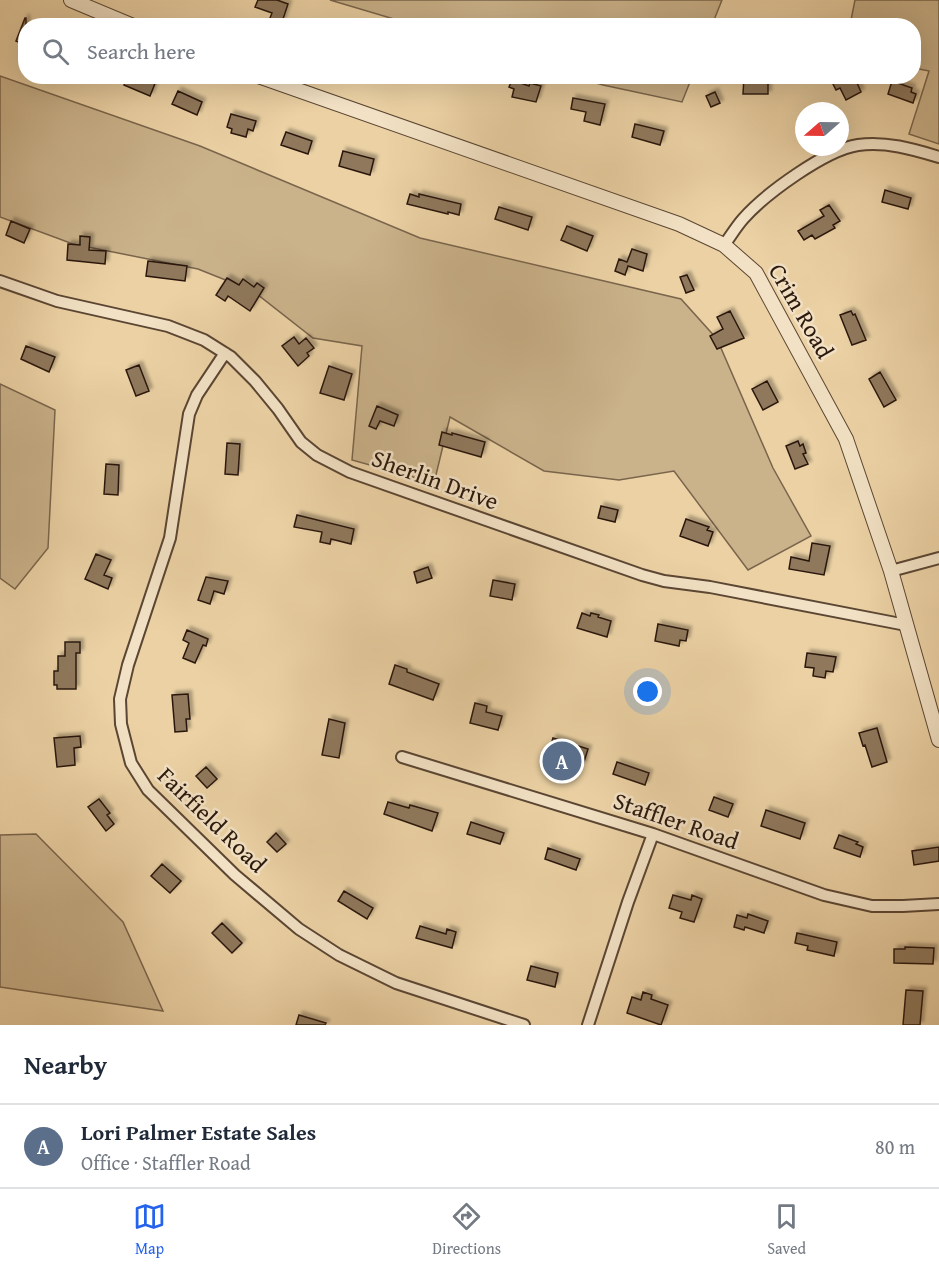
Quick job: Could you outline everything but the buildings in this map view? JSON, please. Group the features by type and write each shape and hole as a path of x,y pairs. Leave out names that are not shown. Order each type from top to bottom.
{"street":[{"path":"72,0 114,18"},
{"name":"Crim Road","path":"281,84 679,224 724,245 756,273 846,439 891,571 939,740"},
{"path":"724,245 742,219 757,205 814,162 840,151 859,145 891,144 939,157"},
{"name":"Sherlin Drive","path":"0,281 57,301 186,332 204,340 225,353 255,381 301,442 317,455 350,471 653,578 906,625"},
{"name":"Fairfield Road","path":"225,353 197,395 189,414 170,538 128,665 120,699 120,724 131,764 148,790 236,875 299,928 331,950 396,983 524,1025"},
{"path":"891,571 939,558"},
{"name":"Staffler Road","path":"402,757 653,834 824,895 856,903 884,906 939,904"},
{"path":"588,1025 653,834"}],"shaded area":[{"path":"330,0 722,0 715,18 390,18"},
{"path":"855,0 939,0 939,144 909,134 929,71 921,69 921,18 851,18"},
{"path":"0,76 200,146 420,238 681,299 717,339 773,468 811,536 748,570 674,471 619,480 544,471 450,417 434,483 352,460 362,346 313,338 253,291 198,269 73,244 0,217"},
{"path":"600,84 689,84 682,102"},
{"path":"0,384 55,410 48,548 15,589 0,578"},
{"path":"36,834 123,922 163,1011 0,987 0,835"}],"place":[{"name":"Lori Palmer Estate Sales","path":"562,761"}]}
